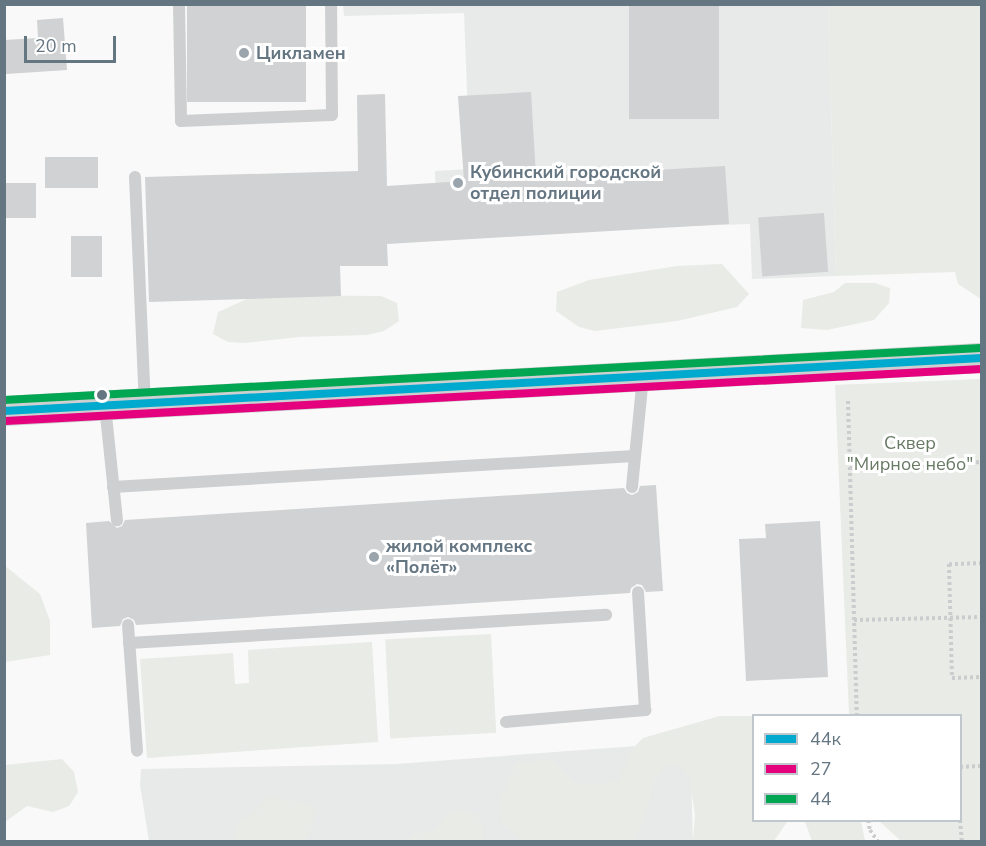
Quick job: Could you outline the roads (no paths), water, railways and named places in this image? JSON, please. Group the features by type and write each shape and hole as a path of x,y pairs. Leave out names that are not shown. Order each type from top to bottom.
{"street":[{"path":"10,410 981,358"}],"lane":[{"path":"179,4 181,121 332,116 331,4"},
{"path":"135,177 145,403"},
{"path":"632,487 634,456 642,411 643,377"},
{"path":"105,405 117,520"},
{"path":"113,487 634,456"},
{"path":"506,722 645,710 638,592"},
{"path":"129,643 606,615"},
{"path":"128,625 137,751"}],"place":[{"name":"Цикламен","path":"244,53"},
{"name":"Кубинский городской отдел полиции","path":"458,183"},
{"name":"жилой комплекс «Полёт»","path":"374,557"}],"park label":[{"name":"Сквер \"Мирное небо\"","path":"910,454"}]}
